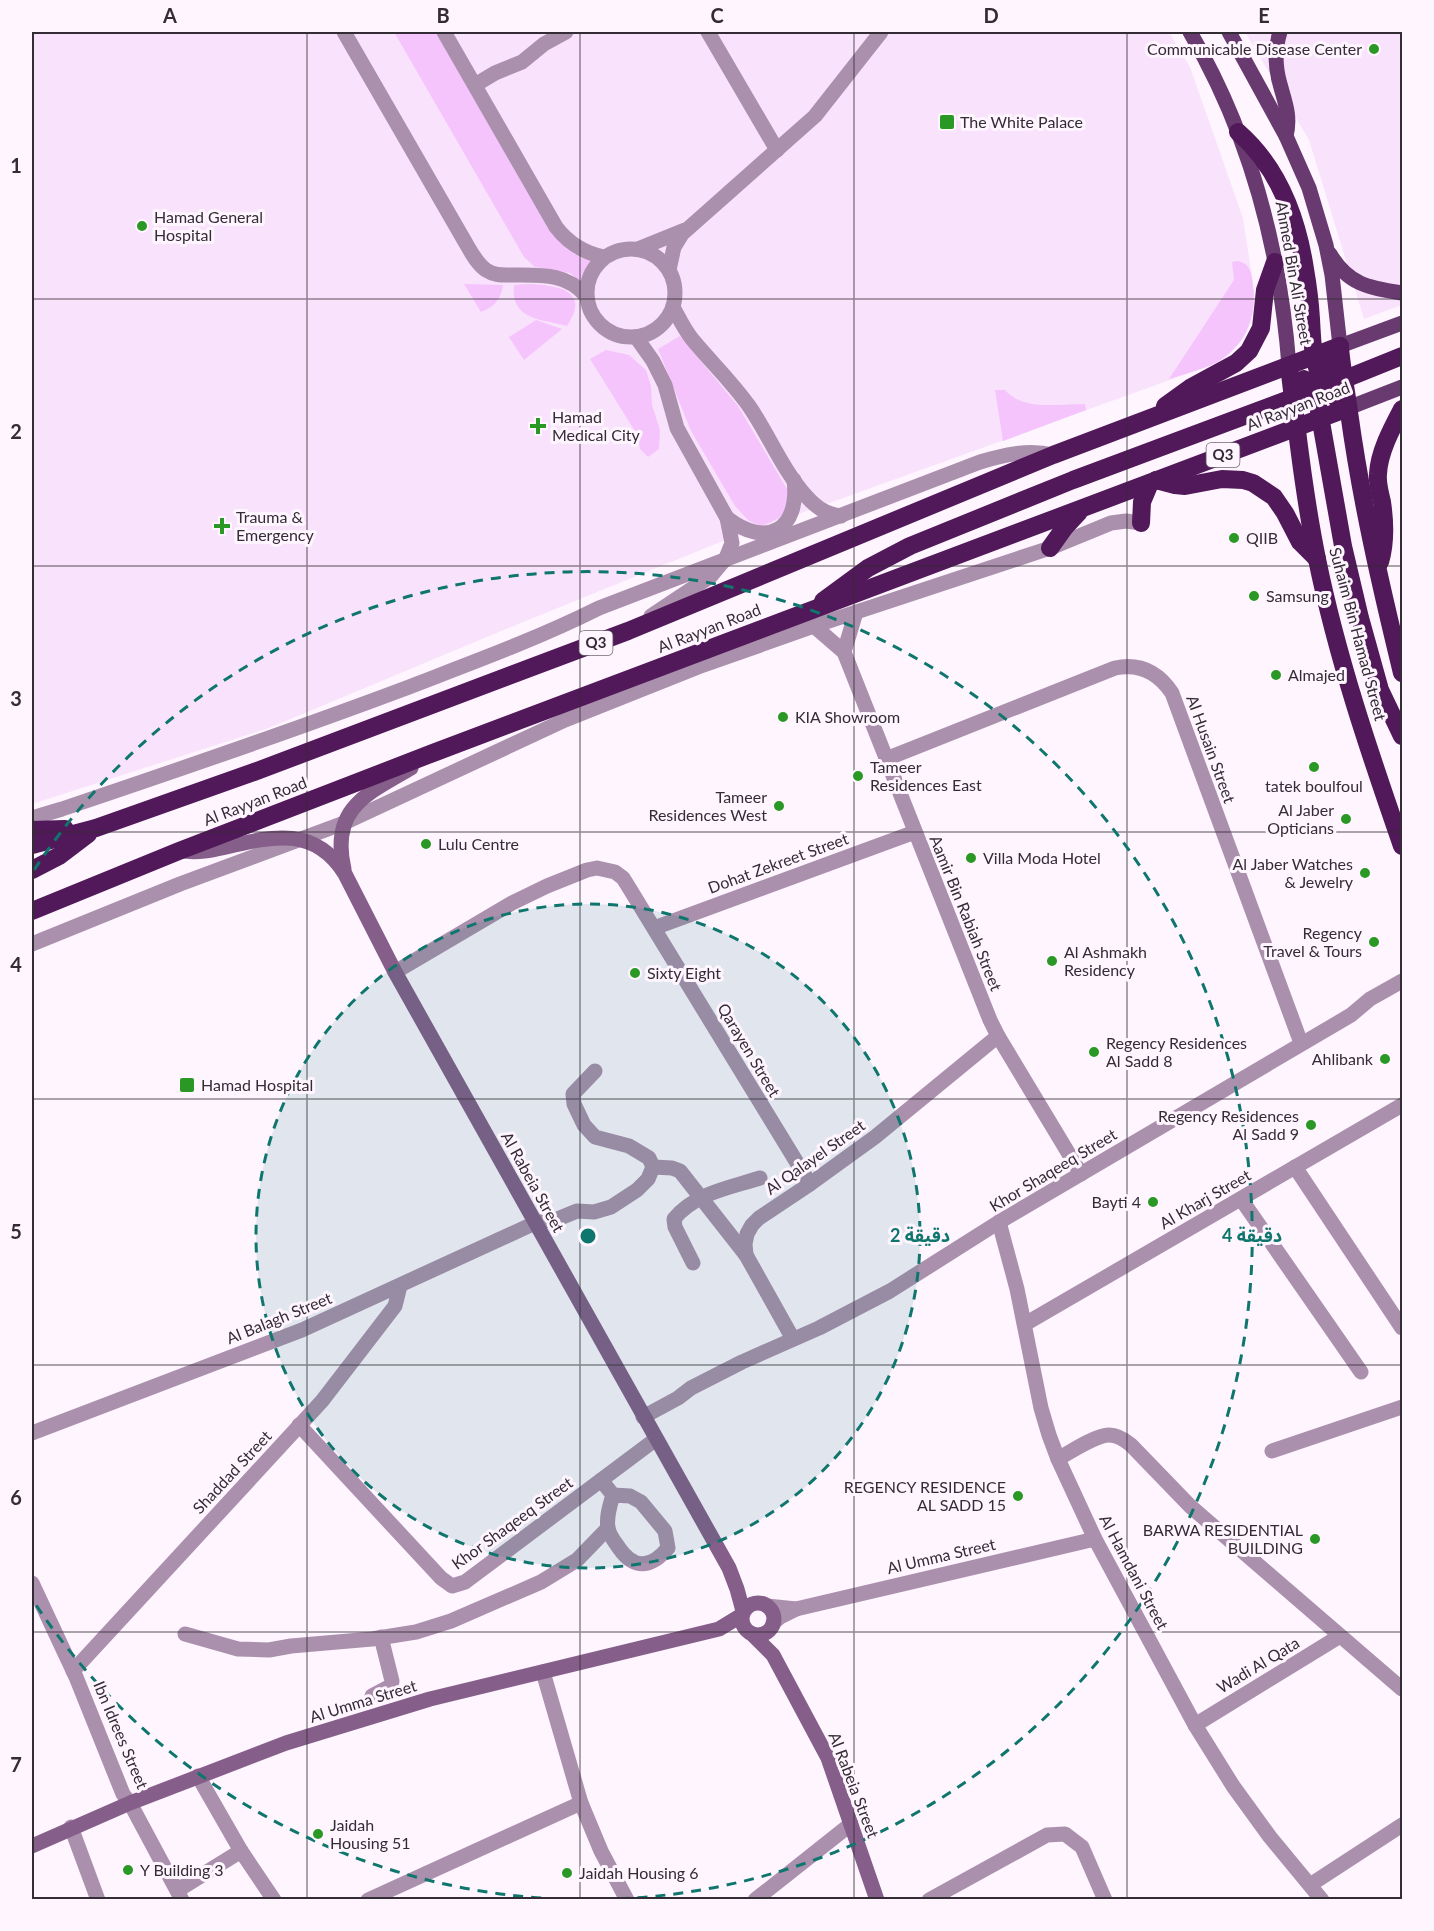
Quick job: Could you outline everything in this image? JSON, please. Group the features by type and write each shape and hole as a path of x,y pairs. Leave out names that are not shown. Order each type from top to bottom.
{"highway":[{"path":"1238,132 1268,165 1290,210 1305,266 1313,357 1324,387 1321,418 1341,536 1357,607 1380,690 1402,736"},
{"path":"1152,417 1180,394 1236,363 1249,351 1261,328 1265,290 1275,262"},
{"name":"Al Rayyan Road","path":"32,846 96,828 254,772 628,631 1053,455 1340,346"},
{"name":"Ahmed Bin Ali Street","path":"1340,346 1324,387 1348,408"},
{"path":"812,619 861,573 910,546 1073,480 1402,356"},
{"path":"1289,366 1305,380 1324,387"},
{"name":"Ahmed Bin Ali Street","path":"1289,366 1297,428"},
{"path":"1297,428 1305,412 1324,387"},
{"name":"Al Rayyan Road","path":"32,911 179,851 433,753 812,619 1083,508 1348,408"},
{"name":"Suhaim Bin Hamad Street","path":"1348,408 1360,483 1402,673"},
{"path":"1378,569 1382,556 1385,527 1378,482 1379,466 1402,409"},
{"name":"Suhaim Bin Hamad Street","path":"1297,428 1306,502 1332,627 1352,697 1402,846"},
{"path":"1141,523 1142,502 1153,482 1185,486 1222,479 1243,480 1253,483 1274,497 1300,542 1317,560"},
{"path":"1050,548 1083,508"},
{"path":"32,830 96,828"},
{"path":"32,870 59,856 96,828"}],"main road":[{"name":"Ahmed Bin Ali Street","path":"1190,32 1224,99 1261,198 1275,262 1289,366"},
{"name":"Ahmed Bin Ali Street","path":"1229,32 1286,136 1309,188 1326,245 1332,275 1340,346"},
{"path":"1280,32 1276,60 1289,116 1286,136"},
{"path":"1326,245 1335,262 1355,281 1372,288 1402,293"},
{"name":"Al Rayyan Road","path":"1340,346 1402,322"},
{"name":"Al Rayyan Road","path":"1348,408 1402,387"}],"street":[{"path":"344,32 464,240 485,270 497,275 561,278 576,285 586,296 591,313 602,327 618,336 636,337 652,333 665,322 673,307 675,288 669,270 656,256 638,249"},
{"path":"444,32 556,227 577,247 604,258"},
{"path":"475,85 495,73 522,62 544,44 566,32"},
{"path":"708,32 777,150"},
{"path":"669,270 674,247 688,228 822,108 881,32"},
{"path":"586,296 592,271 604,258 621,250 638,249 688,228"},
{"path":"673,307 691,338 729,378 750,406 805,495 819,509 841,516"},
{"path":"628,631 711,576 726,558 732,543 727,518 681,437 672,414 665,385 636,337"},
{"name":"Al Rayyan Road","path":"32,818 258,742 401,690 541,636 599,609 726,558 996,457 1028,453 1053,455"},
{"path":"727,518 739,527 754,533 763,534 778,529 787,522 792,514 795,501 794,480"},
{"name":"Al Rayyan Road","path":"32,944 180,884 344,823 565,720 812,619 856,612 1050,548 1111,524 1126,521 1141,523"},
{"path":"844,652 856,612"},
{"name":"Aamir Bin Rabiah Street","path":"812,619 844,652 998,1036 1081,1174"},
{"name":"Al Husain Street","path":"886,759 1115,668 1134,666 1160,677 1172,693 1301,1043"},
{"name":"Al Rabeia Street","path":"345,874 341,852 344,823 350,811 362,797 433,753"},
{"name":"Dohat Zekreet Street","path":"654,928 915,832"},
{"name":"Al Rabeia Street","path":"179,851 208,850 284,837 314,844 326,850 337,861 394,972 729,1568 743,1586 764,1604"},
{"name":"Qarayen Street","path":"394,972 520,899 547,886 597,868 606,868 623,878 810,1184"},
{"name":"Khor Shaqeeq Street","path":"643,1417 722,1372 819,1328 890,1291 999,1222 1351,1015 1370,999 1402,981"},
{"name":"Khor Shaqeeq Street","path":"1351,1015 1402,994"},
{"name":"Al Qalayel Street","path":"746,1255 747,1234 759,1218 875,1137 998,1036"},
{"path":"595,1071 573,1094 574,1104 584,1125 595,1137 629,1146 649,1158 653,1167 680,1171 746,1255 793,1339"},
{"name":"Al Kharj Street","path":"1025,1324 1402,1105"},
{"name":"Al Balagh Street","path":"32,1433 302,1330 535,1223 560,1218 577,1211 601,1211 611,1207 648,1179 653,1167"},
{"path":"1295,1167 1402,1329"},
{"path":"693,1263 675,1227 674,1219 688,1204 699,1197 760,1178"},
{"path":"1241,1199 1361,1372"},
{"name":"Al Hamdani Street","path":"999,1222 1025,1324 1041,1408 1058,1459 1095,1539 1195,1725 1233,1786 1270,1837 1322,1899"},
{"name":"Shaddad Street","path":"73,1671 322,1401 395,1306 400,1286"},
{"path":"1272,1451 1402,1407"},
{"name":"Khor Shaqeeq Street","path":"299,1425 441,1578 452,1586 465,1582 656,1439"},
{"path":"1058,1459 1098,1438 1107,1435 1121,1438 1131,1445 1190,1506 1402,1689"},
{"path":"601,1480 613,1495 630,1497 641,1502 665,1531 668,1548 658,1559 642,1564 633,1563 624,1554 608,1528 613,1495"},
{"path":"185,1634 238,1649 269,1650 416,1632 451,1620 541,1582 577,1560 608,1528"},
{"name":"Al Umma Street","path":"772,1625 788,1612 796,1609 1095,1539"},
{"name":"Al Rabeia Street","path":"729,1568 737,1589 742,1613"},
{"name":"Ibn Idrees Street","path":"32,1583 73,1671 123,1794 180,1895"},
{"path":"750,1604 764,1604 774,1616 772,1625 763,1634 751,1633 744,1628 742,1613 750,1604"},
{"name":"Al Umma Street","path":"764,1604 796,1609"},
{"name":"Al Umma Street","path":"32,1846 130,1803 286,1743 419,1703 718,1629 742,1613"},
{"name":"Al Rabeia Street","path":"772,1625 773,1655 828,1758 877,1899"},
{"name":"Al Umma Street","path":"718,1629 751,1633"},
{"name":"Al Rabeia Street","path":"751,1633 773,1655"},
{"name":"Wadi Al Qata","path":"1195,1725 1340,1636"},
{"path":"372,1696 391,1686 392,1681 381,1637"},
{"path":"543,1672 581,1803 601,1851 627,1899"},
{"path":"198,1776 241,1851 274,1899"},
{"path":"368,1899 581,1803"},
{"path":"755,1899 851,1824"},
{"path":"1310,1886 1402,1825"},
{"path":"71,1827 98,1899"},
{"path":"929,1899 1047,1835 1065,1834 1082,1847 1105,1899"},
{"path":"180,1895 241,1851"}],"shaded area":[{"name":"Hamad Medical City","path":"32,32 1169,32 1190,67 1243,218 1254,290 1253,313 1246,334 1240,343 1223,358 1206,367 713,545 269,728 32,804"},
{"path":"394,32 439,32 553,233 570,251 593,262 583,284 570,273 535,267 524,257"},
{"path":"1245,32 1402,32 1402,305 1364,319 1309,140"},
{"path":"1238,261 1246,264 1253,282 1253,310 1246,331 1233,350 1224,358 1214,364 1169,379 1234,280 1232,262"},
{"path":"464,284 503,285 496,302 481,312"},
{"path":"529,284 559,288 573,297 574,314 567,326 538,319 522,312 514,297 514,285"},
{"path":"536,320 562,329 524,360 509,337"},
{"path":"680,336 738,406 787,489 786,509 775,520 761,526 749,521 735,506 691,431 658,349"},
{"path":"606,350 629,355 646,370 651,386 652,405 660,430 659,449 648,457 640,449 638,436 590,359"},
{"path":"995,390 1005,390 1013,397 1031,404 1085,404 1086,410 1003,441"}],"place":[{"name":"Communicable Disease Center","path":"1374,49"},
{"name":"The White Palace","path":"947,122"},
{"name":"Hamad General Hospital","path":"142,226"},
{"name":"Hamad Medical City","path":"538,426"},
{"name":"Trauma & Emergency","path":"222,526"},
{"name":"QIIB","path":"1234,538"},
{"name":"Samsung","path":"1254,596"},
{"name":"Almajed","path":"1276,675"},
{"name":"KIA Showroom","path":"783,717"},
{"name":"tatek boulfoul","path":"1314,767"},
{"name":"Tameer Residences East","path":"858,776"},
{"name":"Tameer Residences West","path":"779,806"},
{"name":"Al Jaber Opticians","path":"1346,819"},
{"name":"Lulu Centre","path":"426,844"},
{"name":"Villa Moda Hotel","path":"971,858"},
{"name":"Al Jaber Watches & Jewelry","path":"1365,873"},
{"name":"Regency Travel & Tours","path":"1374,942"},
{"name":"Al Ashmakh Residency","path":"1052,961"},
{"name":"Sixty Eight","path":"635,973"},
{"name":"Regency Residences Al Sadd 8","path":"1094,1052"},
{"name":"Ahlibank","path":"1385,1059"},
{"name":"Hamad Hospital","path":"187,1085"},
{"name":"Regency Residences Al Sadd 9","path":"1311,1125"},
{"name":"Bayti 4","path":"1153,1202"},
{"name":"REGENCY RESIDENCE AL SADD 15","path":"1018,1496"},
{"name":"BARWA RESIDENTIAL BUILDING","path":"1315,1539"},
{"name":"Jaidah Housing 51","path":"318,1834"},
{"name":"Y Building 3","path":"128,1870"},
{"name":"Jaidah Housing 6","path":"567,1873"}]}
